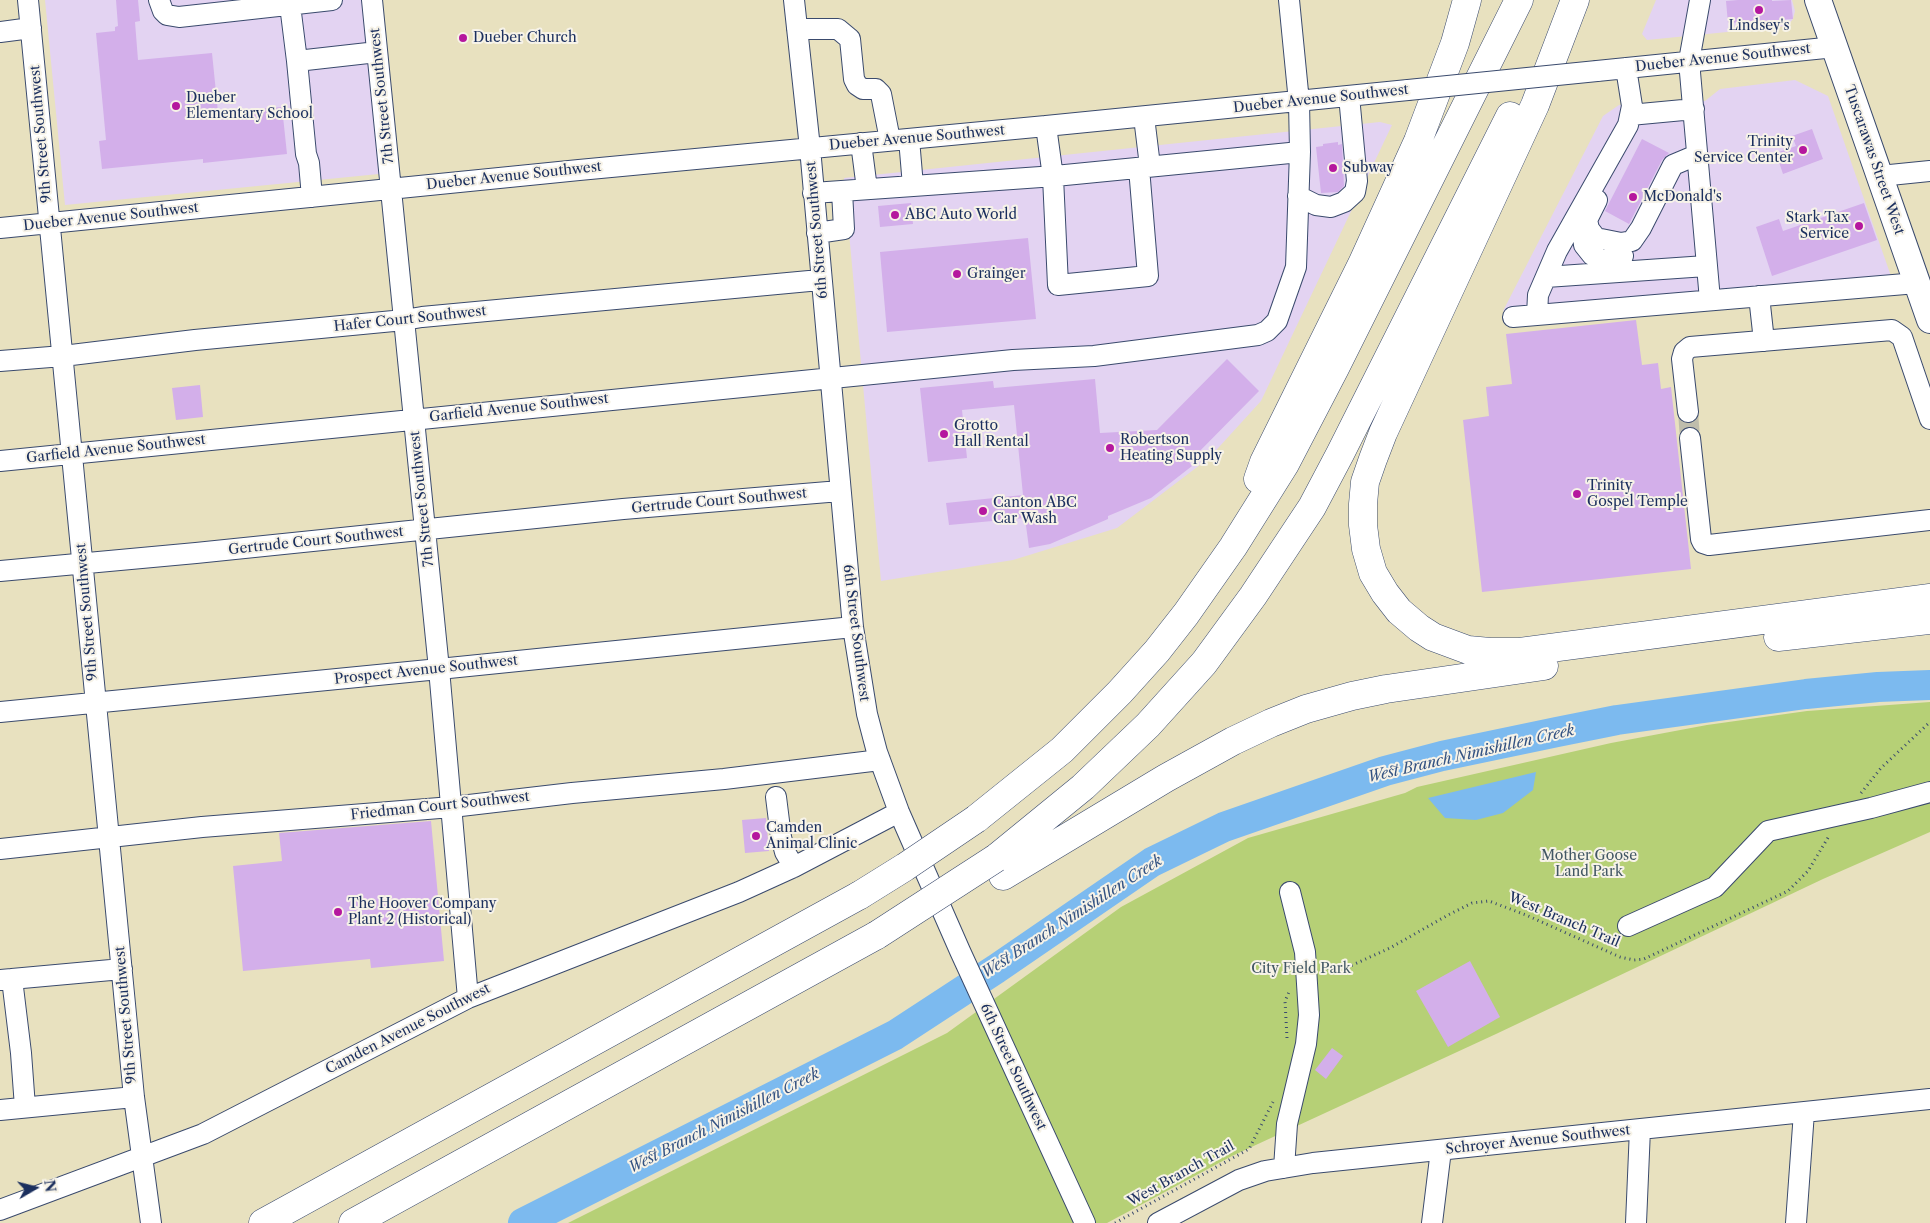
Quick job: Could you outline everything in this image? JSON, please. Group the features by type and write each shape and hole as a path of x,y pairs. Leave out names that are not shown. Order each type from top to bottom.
{"highway":[{"path":"1233,547 1264,462 1362,264 1418,141 1455,43 1467,0"},
{"path":"263,1223 860,895 906,867 976,819 1062,750 1120,692 1157,651 1186,614 1233,547 1285,464 1336,368 1519,0"},
{"path":"999,867 1148,725 1204,663 1277,562 1312,507 1340,454 1567,0"},
{"path":"1576,0 1535,105 1383,433 1370,467 1364,497 1363,525 1366,549 1373,573 1385,594 1399,611 1433,637 1468,650 1490,652 1530,651 1930,598"},
{"path":"353,1223 621,1077 881,944 999,867 1233,741 1289,716 1352,696 1386,688 1652,651 1930,620"}],"main road":[{"name":"Tuscarawas Street West","path":"1818,0 1930,320"}],"street":[{"name":"9th Street Southwest","path":"28,0 134,1097 151,1223"},
{"path":"163,7 179,17 332,0"},
{"name":"7th Street Southwest","path":"372,0 439,669 468,998"},
{"name":"6th Street Southwest","path":"794,0 810,148 820,280 853,626 867,714 880,760 900,812 960,951 1085,1223"},
{"name":"Garfield Avenue Southwest","path":"0,461 830,377 1013,360 1094,356 1254,337 1267,331 1277,321 1296,267 1300,152 1299,102 1289,0"},
{"path":"1700,0 1689,61 1710,300"},
{"path":"290,5 312,197"},
{"path":"0,32 31,28"},
{"path":"797,29 838,29 850,39 854,79 863,90 876,89 881,94 914,186"},
{"name":"Dueber Avenue Southwest","path":"0,228 1299,102 1835,47"},
{"path":"297,61 377,52"},
{"path":"1626,68 1632,106 1622,152 1587,220 1589,229 1596,238 1621,243 1632,241 1641,228 1673,166 1692,157"},
{"path":"1298,196 1316,206 1331,207 1344,202 1355,192 1357,181 1349,96"},
{"path":"1629,120 1694,109"},
{"path":"1046,126 1053,176 1058,285 1148,276 1144,117"},
{"path":"1537,315 1538,295 1557,250 1629,120"},
{"path":"861,143 867,190"},
{"path":"813,193 1053,176 1300,152"},
{"path":"1880,176 1930,171"},
{"path":"817,233 844,230 842,191"},
{"path":"1546,277 1706,266"},
{"name":"Hafer Court Southwest","path":"0,361 63,356 195,340 442,315 820,280"},
{"path":"1513,317 1917,283"},
{"path":"1759,296 1764,341"},
{"path":"1688,412 1682,359 1684,352 1690,347 1892,330 1902,337 1921,368 1930,419"},
{"path":"1690,438 1703,543 1709,545 1930,520"},
{"name":"Gertrude Court Southwest","path":"0,571 623,509 840,491"},
{"name":"Prospect Avenue Southwest","path":"0,712 96,704 853,626"},
{"name":"Friedman Court Southwest","path":"0,849 212,827 452,807 581,792 724,779 880,760"},
{"path":"1628,926 1715,887 1768,831 1930,792"},
{"path":"776,797 781,837 785,852 794,868"},
{"name":"Camden Avenue Southwest","path":"0,1210 141,1159 203,1134 468,998 739,892 794,868 900,812"},
{"path":"1284,1168 1287,1124 1306,1044 1309,1015 1305,952 1290,892"},
{"path":"26,1107 21,1052 6,980 122,968"},
{"path":"0,1110 134,1097"},
{"name":"Schroyer Avenue Southwest","path":"1158,1223 1239,1180 1265,1171 1441,1150 1930,1099"},
{"path":"1796,1223 1804,1112"},
{"path":"1636,1223 1640,1129"},
{"path":"1432,1223 1441,1150"}],"path":[{"name":"West Branch Trail","path":"1307,972 1332,968 1348,968 1390,948 1472,903 1489,901 1526,915 1620,957 1634,960 1644,959 1788,891 1808,872 1843,814 1881,768 1930,722"},
{"path":"1288,1040 1285,1001 1294,981 1307,972"},
{"name":"West Branch Trail","path":"1114,1223 1249,1149 1274,1099"}],"shaded area":[{"path":"45,0 362,0 379,174 65,205"},
{"path":"1656,0 1792,0 1795,11 1793,19 1787,26 1647,40 1642,34"},
{"path":"1795,80 1828,96 1892,279 1503,311 1603,116 1619,105 1705,101 1720,89"},
{"path":"1380,122 1392,125 1261,401 1209,458 1117,528 1013,560 881,581 844,178"}],"green space":[{"name":"City Field Park","path":"1930,702 1930,832 1823,879 1496,1034 1232,1156 1107,1223 568,1223 947,1033 1121,907 1248,838 1405,793 1417,787 1611,743 1707,725 1807,711"}],"water":[{"path":"1536,772 1533,790 1503,813 1476,820 1445,818 1428,798"}],"building":[{"path":"116,0 138,0 140,21 135,22 138,60 212,53 218,112 282,107 287,154 203,163 203,159 102,169 99,141 106,140 96,33 115,31 115,27 118,26"},
{"name":"Lindsey's","path":"1791,0 1793,19 1728,23 1726,1"},
{"name":"Trinity Service Center","path":"1812,129 1823,159 1783,174 1776,153 1796,146 1792,136"},
{"name":"McDonald's","path":"1642,139 1669,153 1662,160 1629,224 1605,211"},
{"name":"Subway","path":"1338,142 1338,145 1342,144 1344,186 1338,192 1321,193 1316,147"},
{"name":"ABC Auto World","path":"911,203 913,224 880,227 878,206"},
{"path":"1864,203 1877,240 1772,276 1756,227 1779,219 1783,231"},
{"name":"Grainger","path":"1028,238 1036,319 887,332 880,252"},
{"name":"Trinity Gospel Temple","path":"1636,320 1642,365 1658,363 1661,389 1671,387 1691,569 1482,592 1463,420 1489,416 1486,387 1512,384 1506,334"},
{"name":"Robertson Heating Supply","path":"1227,359 1259,391 1189,462 1192,466 1151,498 1050,544 1029,548 1025,518 949,525 946,503 1023,495 1014,405 962,410 967,458 928,462 920,388 993,381 994,388 1095,379 1100,433 1157,430"},
{"path":"200,385 203,417 176,420 172,388"},
{"name":"Camden Animal Clinic","path":"766,818 769,851 745,853 742,820"},
{"name":"The Hoover Company Plant 2 (Historical)","path":"431,821 444,961 371,968 370,959 243,971 233,866 282,861 279,833"},
{"path":"1470,961 1500,1017 1448,1047 1416,991"},
{"path":"1332,1048 1343,1056 1326,1079 1315,1070"}],"waterway":[{"name":"West Branch Nimishillen Creek","path":"523,1223 895,1035 996,969 1152,862 1224,827 1385,771 1442,756 1557,732 1617,720 1806,694 1878,687 1930,685"}],"tunnel":[{"path":"1688,412 1690,438"}],"place":[{"name":"Lindsey's","path":"1759,10"},
{"name":"Dueber Church","path":"463,38"},
{"name":"Dueber Elementary School","path":"176,106"},
{"name":"Trinity Service Center","path":"1803,150"},
{"name":"Subway","path":"1333,168"},
{"name":"McDonald's","path":"1633,197"},
{"name":"ABC Auto World","path":"895,215"},
{"name":"Stark Tax Service","path":"1859,226"},
{"name":"Grainger","path":"957,274"},
{"name":"Grotto Hall Rental","path":"944,434"},
{"name":"Robertson Heating Supply","path":"1110,448"},
{"name":"Trinity Gospel Temple","path":"1577,494"},
{"name":"Canton ABC Car Wash","path":"983,511"},
{"name":"Camden Animal Clinic","path":"756,836"},
{"name":"The Hoover Company Plant 2 (Historical)","path":"338,912"}],"park label":[{"name":"Mother Goose Land Park","path":"1589,864"}]}
